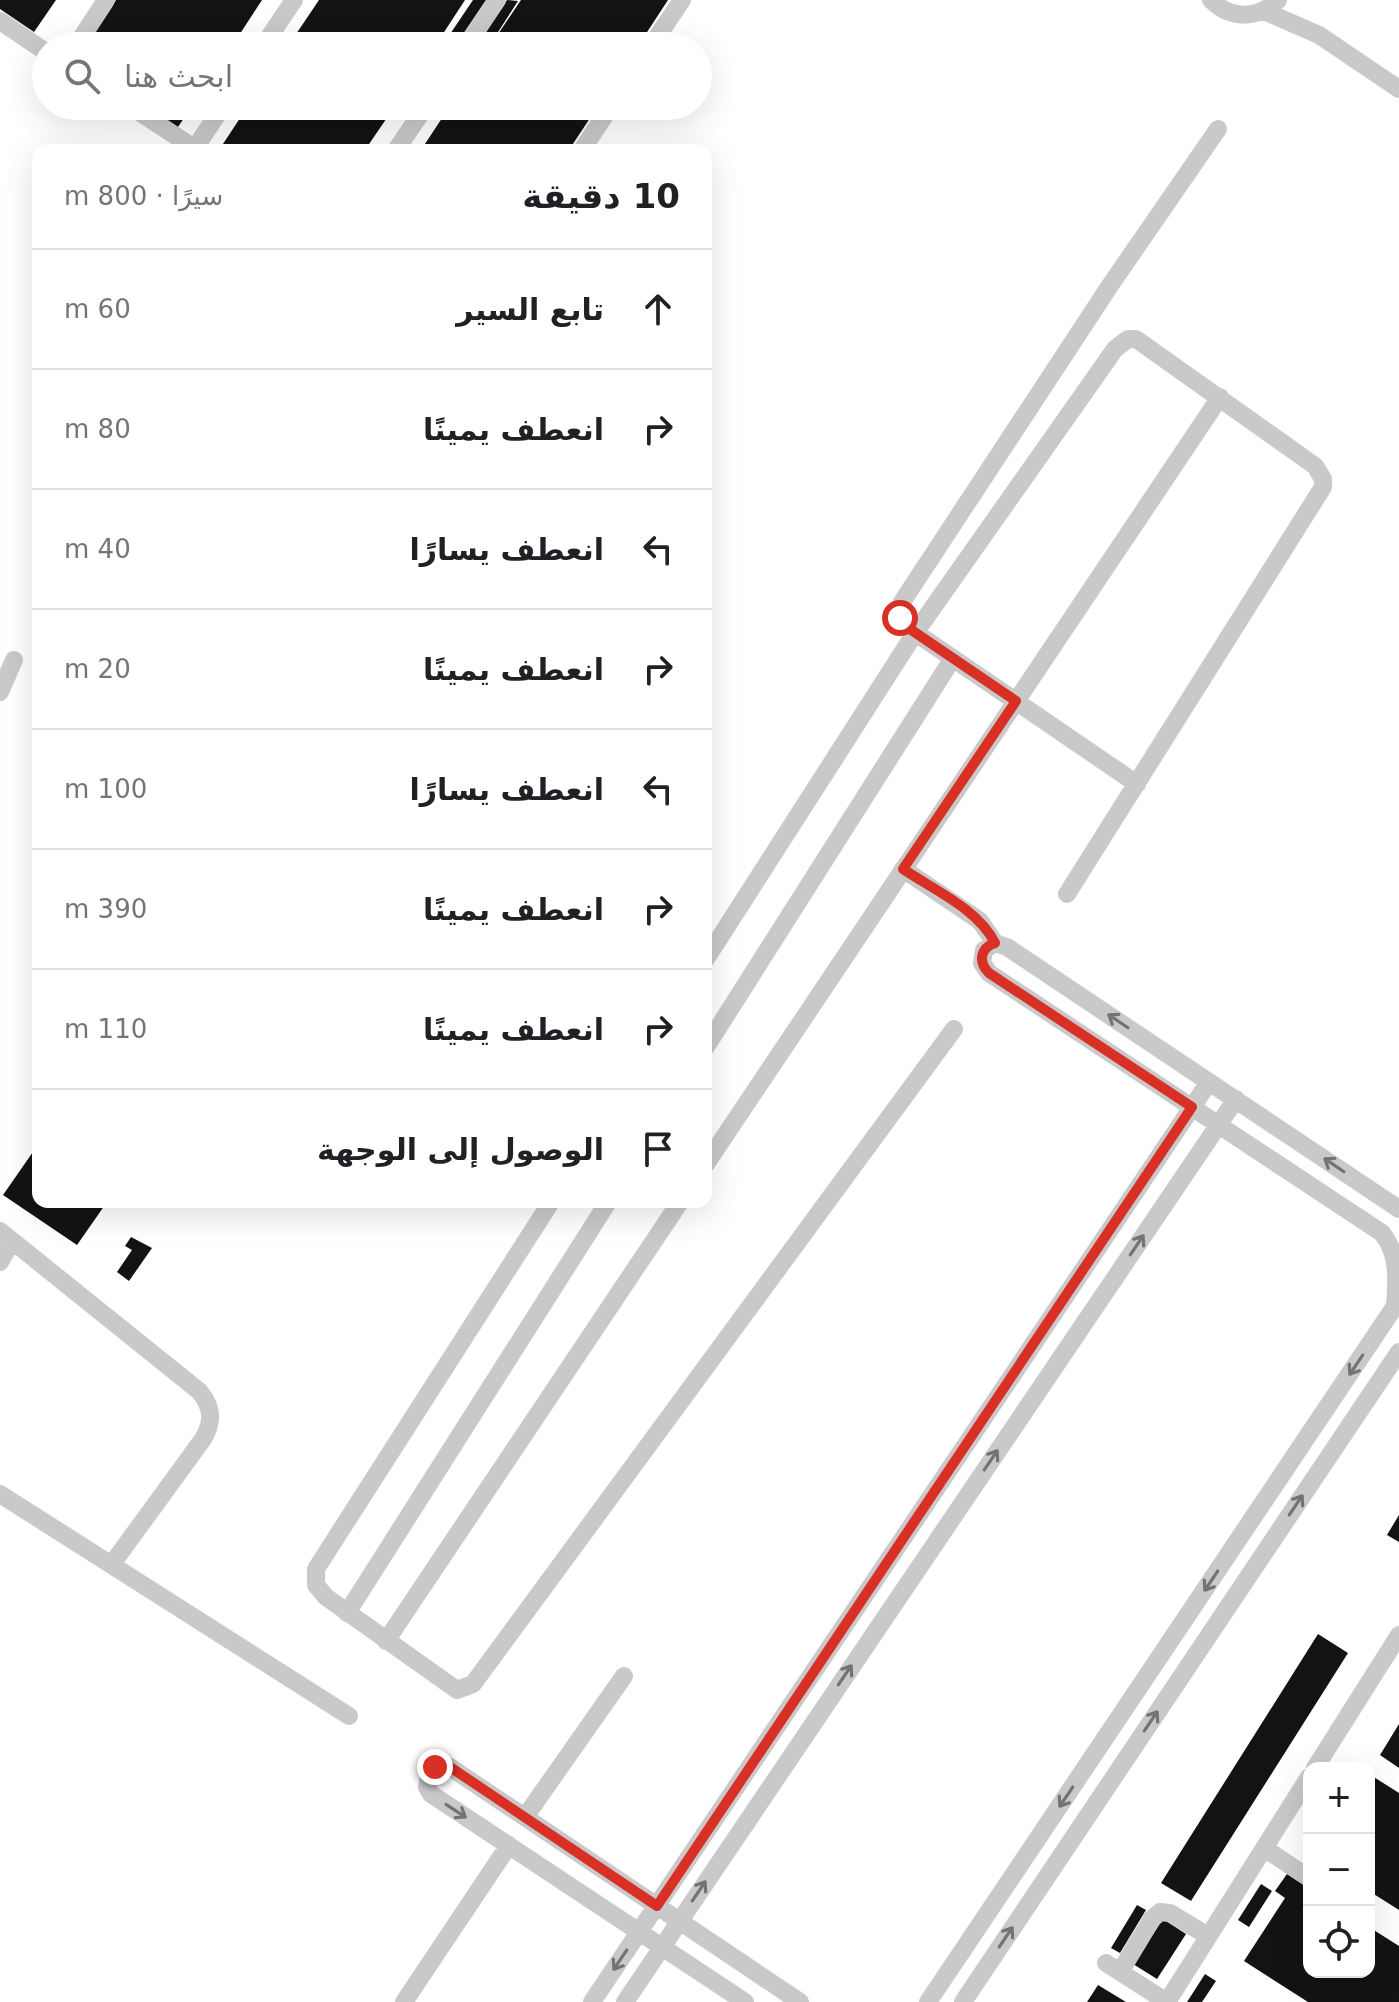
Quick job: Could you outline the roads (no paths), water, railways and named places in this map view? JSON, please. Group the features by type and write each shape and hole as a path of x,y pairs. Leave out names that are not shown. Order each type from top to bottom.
{"street":[{"path":"85,32 106,0"},
{"path":"272,32 294,0"},
{"path":"475,32 497,0"},
{"path":"660,32 682,0"},
{"path":"1211,0 1225,11 1235,14 1254,14 1271,5 1399,89"},
{"path":"0,21 32,43"},
{"path":"151,120 188,144"},
{"path":"199,144 214,120"},
{"path":"400,144 416,120"},
{"path":"586,144 602,120"},
{"path":"1137,784 915,633 900,618 902,602 1111,284 1218,129"},
{"path":"712,950 915,633 1120,343 1128,339 1143,343 1315,466 1323,479 1323,487 1067,894"},
{"path":"712,1155 1220,397"},
{"path":"712,1038 953,658"},
{"path":"0,692 14,660"},
{"path":"903,869 980,921 995,943"},
{"path":"928,2002 1397,1303 1398,1261 1390,1241 989,973 982,963 982,956 989,945 995,943 1007,947 1399,1209"},
{"path":"547,1208 316,1569 316,1585 320,1592 452,1688 463,1690 473,1684 954,1029"},
{"path":"592,2002 1209,1082"},
{"path":"625,2002 1236,1099"},
{"path":"347,1613 604,1208"},
{"path":"386,1641 676,1208"},
{"path":"0,1262 6,1236 199,1391 210,1409 209,1430 112,1564"},
{"path":"963,2002 1399,1352"},
{"path":"0,1494 349,1716"},
{"path":"1319,1762 1399,1635"},
{"path":"525,1817 624,1676"},
{"path":"745,2002 431,1794 427,1787 430,1772 443,1765 450,1767 800,2002"},
{"path":"1208,1936 1170,1913 1160,1912 1113,1967 1167,2002 1303,1786"},
{"path":"404,2002 509,1845"},
{"path":"1264,1848 1303,1874"}]}
